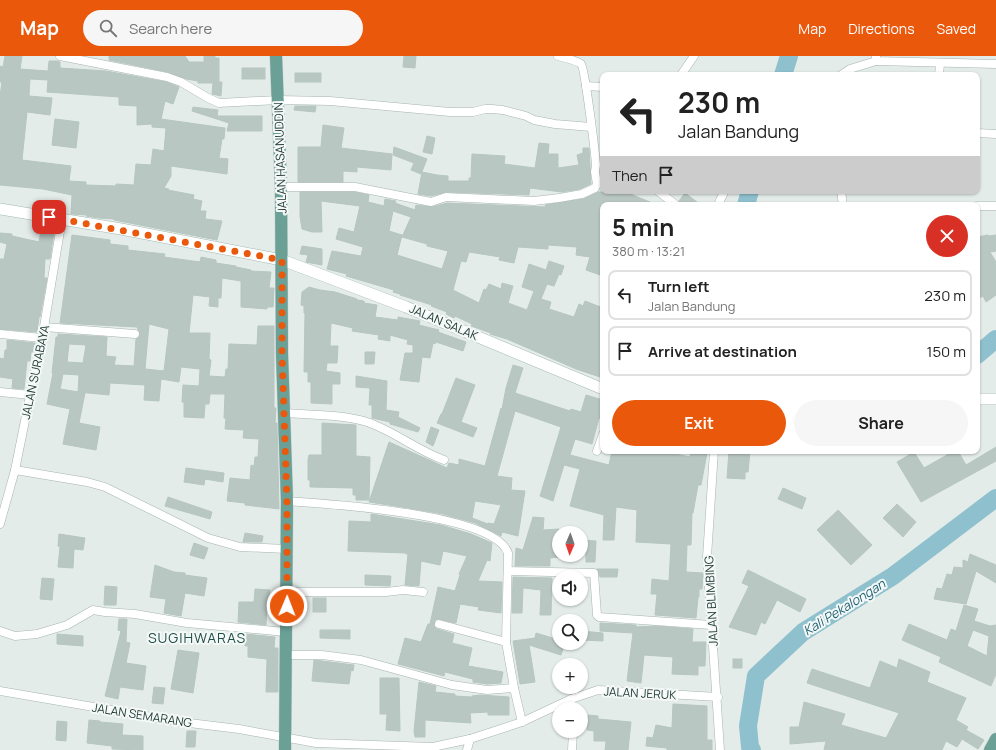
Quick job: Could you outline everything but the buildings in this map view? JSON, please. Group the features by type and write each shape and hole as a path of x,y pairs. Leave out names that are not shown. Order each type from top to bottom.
{"main road":[{"name":"JALAN HASANUDDIN","path":"276,56 281,187 282,354 287,501 285,750"},
{"name":"JALAN SALAK","path":"0,209 282,260 406,307 600,388"},
{"path":"980,399 996,399"},
{"path":"990,750 996,740"}],"street":[{"path":"60,56 167,77 181,82 219,103 278,100 330,101 450,112 473,112 492,109 503,110 526,116 534,120 555,124 591,127"},
{"path":"281,187 356,188 431,202 446,197 534,201 582,194 595,188 600,183 595,172 596,164 586,86 581,64 558,56"},
{"path":"683,72 694,56"},
{"path":"846,72 876,59 940,64 996,64"},
{"path":"939,72 940,64"},
{"path":"586,86 600,87"},
{"path":"980,133 996,134"},
{"path":"662,194 672,202"},
{"path":"980,206 996,206"},
{"name":"JALAN SURABAYA","path":"0,524 3,502 15,470 42,338 62,219"},
{"path":"44,327 135,334"},
{"path":"0,334 42,338"},
{"path":"0,392 30,395"},
{"path":"284,413 352,418 367,422 380,427 428,454 444,460"},
{"path":"598,451 600,444"},
{"name":"JALAN BLIMBING","path":"714,454 707,557 711,625 718,697 720,750"},
{"path":"15,470 87,482 105,487 208,538 227,545 240,548 286,549"},
{"path":"287,501 376,508 452,521 481,531 502,544 508,553 506,642 522,722"},
{"path":"508,571 594,573 597,615 599,617 711,625"},
{"path":"287,592 386,592 403,590 423,592"},
{"path":"0,631 15,636 37,634 67,625 93,610 135,614 187,622 286,632"},
{"path":"439,624 506,642"},
{"path":"286,656 322,655 361,660 452,686 466,688 486,690 514,688"},
{"name":"JALAN JERUK","path":"285,737 316,743 433,747 470,739 522,722 571,699 598,690 718,697"},
{"name":"JALAN SEMARANG","path":"0,691 181,722 239,729 285,737"},
{"path":"572,750 573,738"},
{"path":"467,750 470,739"}],"waterway":[{"name":"Kali Pekalongan","path":"784,72 789,56"},
{"name":"Kali Pekalongan","path":"747,202 749,194"},
{"name":"Kali Pekalongan","path":"980,352 996,339"},
{"name":"Kali Pekalongan","path":"752,750 750,747 748,726 756,676 803,632 893,576 996,498"}],"district":[{"name":"SUGIHWARAS","path":"197,637"}],"route":[{"path":"49,217 282,260 282,354 287,501 287,606"}]}
